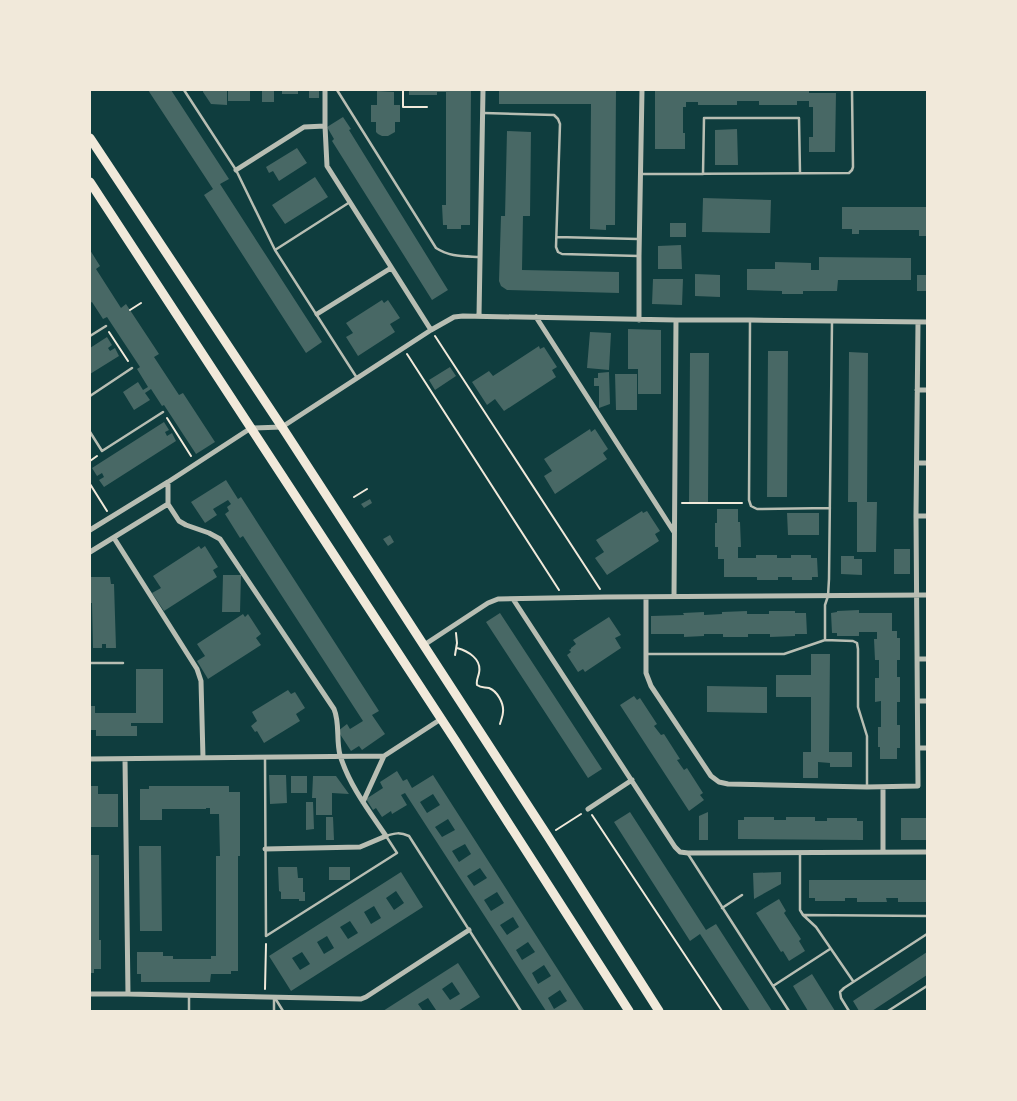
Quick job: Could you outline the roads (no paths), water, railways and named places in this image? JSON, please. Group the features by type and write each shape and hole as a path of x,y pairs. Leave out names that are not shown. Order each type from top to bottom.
{"main road":[{"path":"90,138 282,427 659,1011"},
{"path":"90,182 441,718 629,1011"}],"street":[{"path":"325,90 327,166 431,330"},
{"path":"479,316 483,90"},
{"path":"640,320 639,239 642,90"},
{"path":"236,170 304,127 325,126"},
{"path":"317,314 391,268"},
{"path":"90,530 251,428 282,427 454,317 927,322"},
{"path":"536,317 674,533"},
{"path":"674,596 676,320"},
{"path":"646,597 646,673 651,686 711,776 719,782 728,784 867,787 918,786 916,463 918,322"},
{"path":"917,390 927,390"},
{"path":"916,463 927,463"},
{"path":"168,482 168,504 179,521 209,533 220,540 334,709 337,717 338,743 349,776 363,802 386,836 360,847 265,849"},
{"path":"90,552 168,504"},
{"path":"916,516 927,516"},
{"path":"114,538 200,675 203,758"},
{"path":"424,645 492,600 498,599 927,595"},
{"path":"513,599 680,852 927,852"},
{"path":"918,658 927,658"},
{"path":"918,701 927,701"},
{"path":"363,802 384,756 441,718"},
{"path":"918,748 927,748"},
{"path":"90,759 384,756"},
{"path":"125,759 128,994"},
{"path":"588,809 632,780"},
{"path":"883,787 883,852"},
{"path":"90,994 361,999 469,930"}],"lane":[{"path":"184,90 236,170 275,250 357,378"},
{"path":"337,90 436,248 452,256 480,257"},
{"path":"641,174 845,173 852,170 853,166 852,90"},
{"path":"482,113 554,115 558,119 560,124 556,247 558,252 562,254 639,256"},
{"path":"703,174 704,118 799,118 800,174"},
{"path":"275,250 350,202"},
{"path":"557,237 639,239"},
{"path":"750,320 749,500 757,508 830,508"},
{"path":"825,640 830,508 832,322"},
{"path":"90,336 106,326"},
{"path":"90,396 132,368"},
{"path":"90,432 102,451 163,412"},
{"path":"645,654 784,654 825,640 853,641 857,643 858,707 867,736 867,787"},
{"path":"90,663 123,663"},
{"path":"265,757 266,936 397,853 386,836 396,833 404,834 409,836 521,1011"},
{"path":"688,853 789,1011"},
{"path":"800,853 800,910 816,927 853,982"},
{"path":"722,908 742,895"},
{"path":"803,915 927,916"},
{"path":"849,1011 840,998 840,992 844,988 927,934"},
{"path":"773,986 831,949"},
{"path":"888,1011 927,986"},
{"path":"189,995 189,1011"},
{"path":"274,996 274,1011"},
{"path":"274,996 283,1011"}]}
